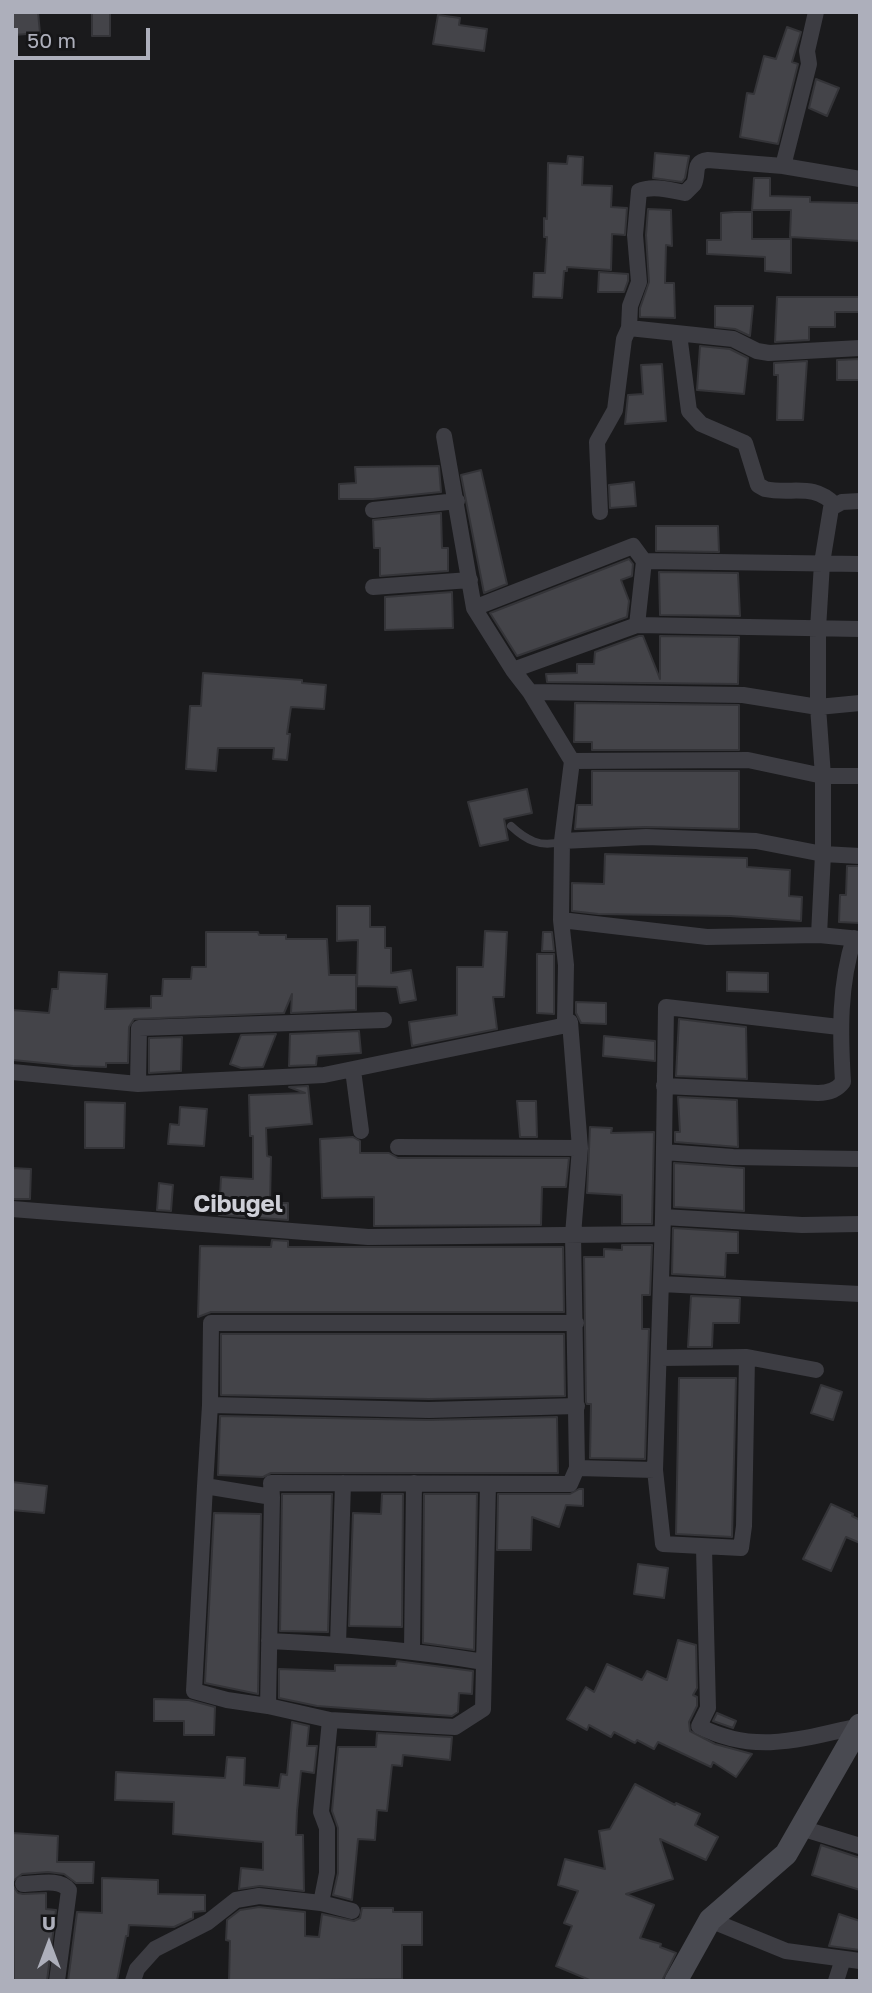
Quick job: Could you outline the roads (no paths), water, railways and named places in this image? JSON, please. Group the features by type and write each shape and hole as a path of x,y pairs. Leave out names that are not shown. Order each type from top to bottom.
{"street":[{"path":"783,166 809,64 807,51 816,12"},
{"path":"600,512 597,442 615,410 624,340 629,328 630,306 639,282 635,235 639,191 643,188 685,193 694,184 697,165 702,160 783,166 860,178"},
{"path":"629,328 733,339 757,351 769,353 860,348"},
{"path":"679,334 689,411 695,418 701,424 745,443 758,485 765,489 816,491 825,494 835,505"},
{"path":"444,436 474,608 572,761 562,841 561,920 566,964 565,1020 570,1022"},
{"path":"373,510 457,501"},
{"path":"819,935 823,776 818,707 818,629 822,563 831,508 860,501"},
{"path":"474,608 633,546 644,561 637,625"},
{"path":"644,561 860,564"},
{"path":"373,587 470,580"},
{"path":"513,670 637,625 860,629"},
{"path":"530,692 743,695 818,707 860,703"},
{"path":"572,761 748,760 823,776 860,776"},
{"path":"562,841 646,837 756,841 823,853 860,856"},
{"path":"561,920 707,937 819,935 857,939 846,961 839,1027 843,1082 839,1087 818,1093 664,1086"},
{"path":"747,1357 744,1526 741,1548 663,1544 655,1469 660,1358 666,1007 839,1027"},
{"path":"138,1084 139,1028 384,1020"},
{"path":"12,1072 138,1084 324,1074 354,1070 570,1022"},
{"path":"268,1706 271,1483 570,1484 577,1468 573,1236 580,1148 570,1022"},
{"path":"354,1070 361,1130"},
{"path":"398,1147 580,1148"},
{"path":"664,1152 733,1157 860,1159"},
{"path":"12,1209 368,1237 662,1234"},
{"path":"663,1217 802,1226 860,1224"},
{"path":"661,1284 860,1294"},
{"path":"488,1484 483,1709 455,1727 331,1720 194,1691 210,1405 211,1322 576,1322"},
{"path":"660,1358 747,1357 816,1370"},
{"path":"210,1405 429,1410 577,1406"},
{"path":"577,1468 655,1469"},
{"path":"338,1644 343,1483"},
{"path":"412,1650 414,1483"},
{"path":"205,1486 272,1497"},
{"path":"704,1548 708,1708 699,1726 726,1739 786,1743 859,1726"},
{"path":"269,1641 412,1650 484,1662"},
{"path":"321,1903 327,1873 327,1828 321,1812 331,1720"},
{"path":"677,1981 710,1920 786,1854 859,1726"},
{"path":"801,1828 860,1846"},
{"path":"23,1884 57,1883 65,1885 69,1891 57,1981"},
{"path":"133,1981 137,1969 155,1950 208,1922 236,1900 259,1896 321,1903 352,1911"},
{"path":"710,1920 786,1951 852,1960 836,1981"}],"lane":[{"path":"511,826 527,841 562,841"}],"district":[{"name":"Cibugel","path":"238,1204"}]}
